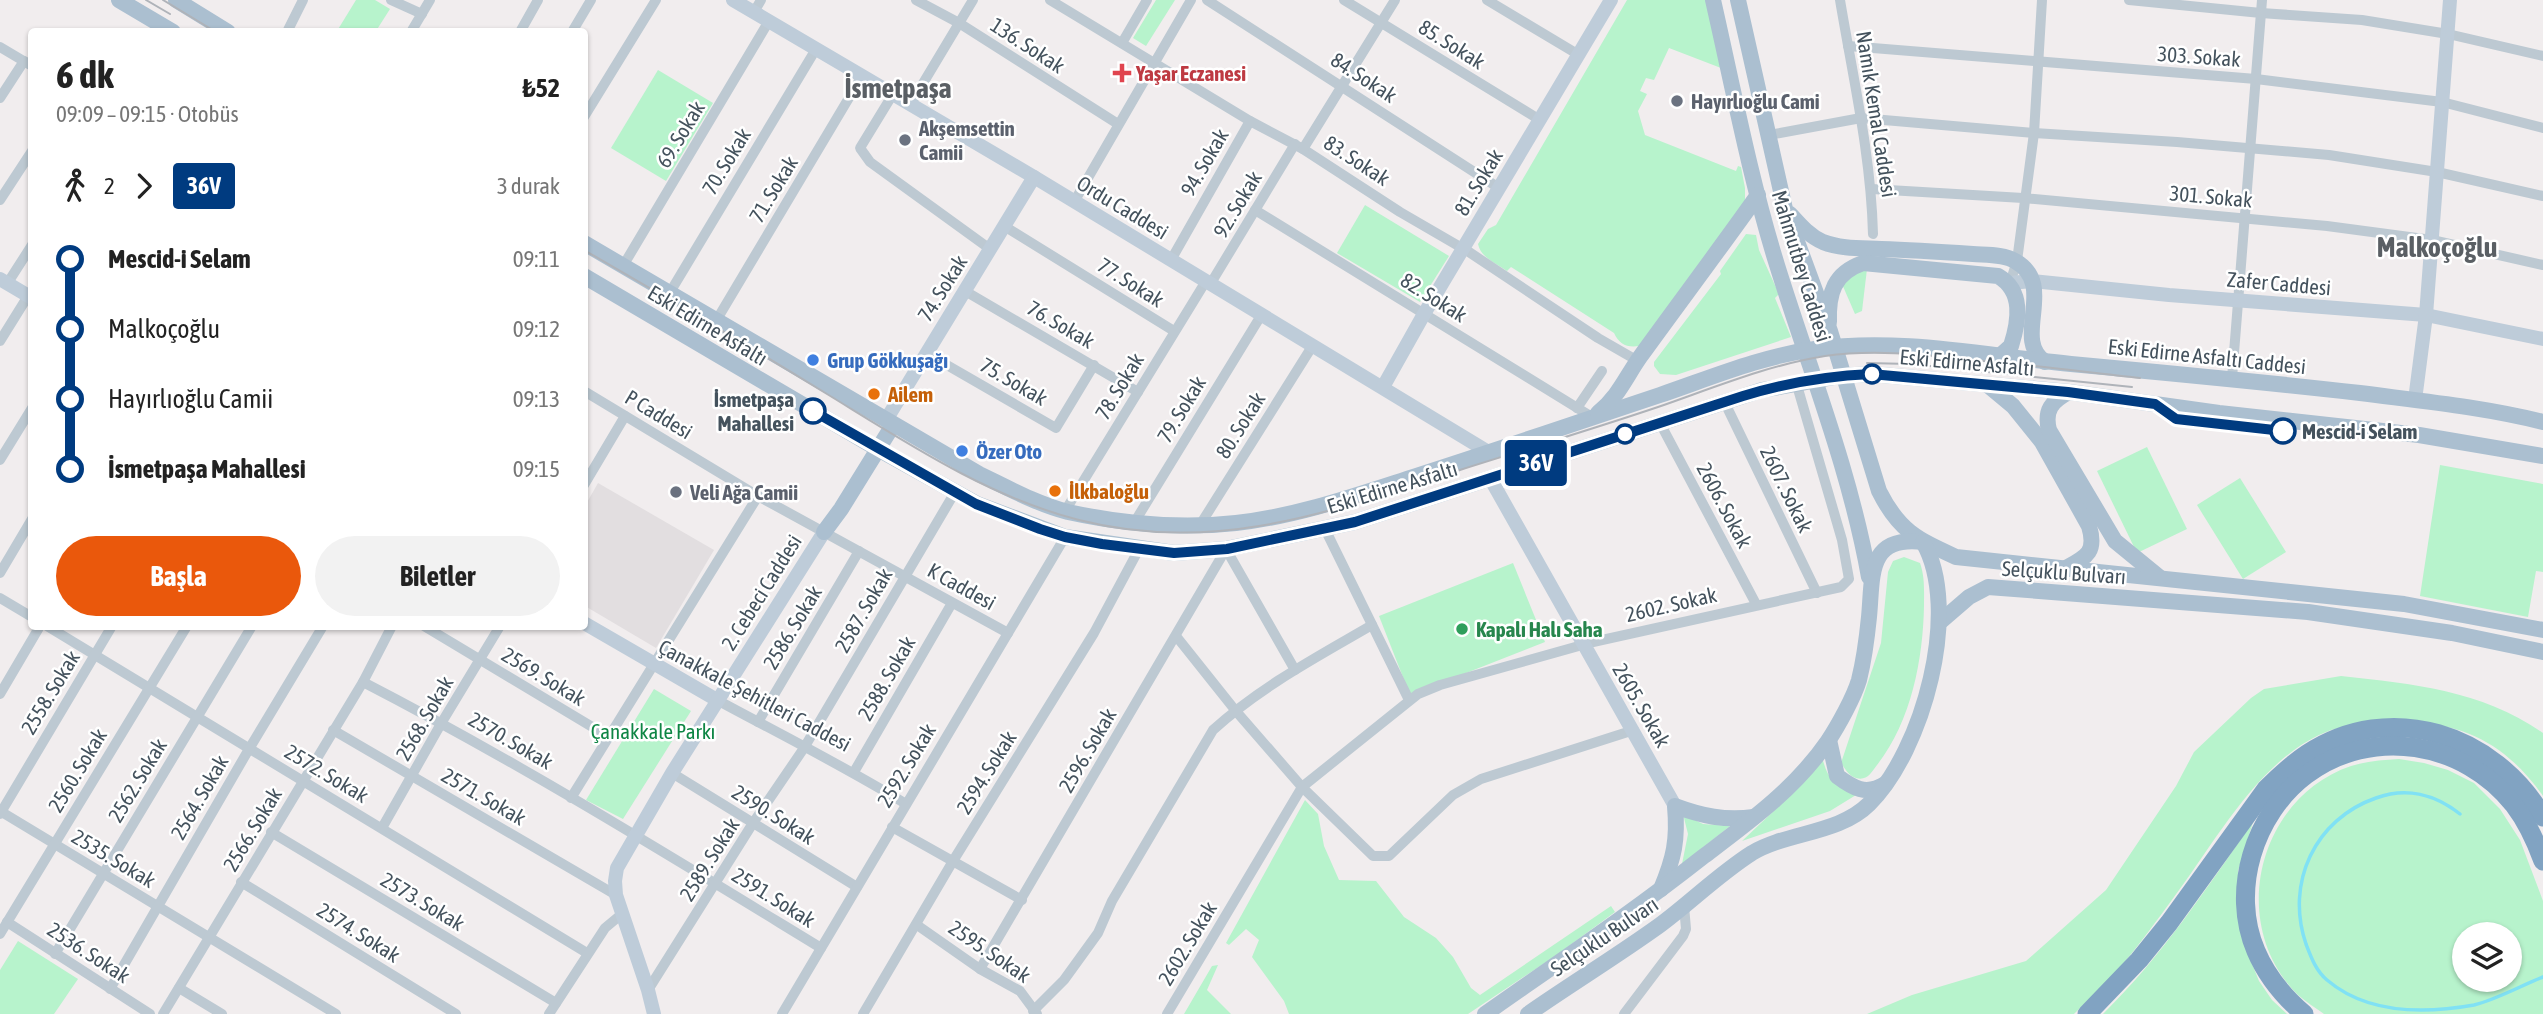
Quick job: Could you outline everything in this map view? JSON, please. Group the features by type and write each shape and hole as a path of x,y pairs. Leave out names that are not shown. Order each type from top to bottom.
{"highway":[{"path":"2087,1014 2139,960 2169,923 2266,789 2308,753 2334,740 2373,729 2398,728 2425,730 2469,744 2510,774 2525,789 2543,817"},
{"path":"2304,1014 2276,986 2265,970 2248,927 2245,897 2249,864 2261,829 2286,794 2306,775 2347,753 2368,748 2412,746 2450,756 2484,776 2513,804 2525,821 2543,862"}],"main road":[{"path":"120,0 166,28"},
{"name":"Ordu Caddesi","path":"733,0 757,6 769,22 1034,177 1490,453"},
{"name":"81. Sokak","path":"1383,387 1611,0"},
{"name":"Mahmutbey Caddesi","path":"1713,0 1758,195 1777,264 1834,436 1863,543 1870,583"},
{"path":"2415,400 2426,315 2450,0"},
{"path":"1718,23 1724,13 1742,1"},
{"name":"Mahmutbey Caddesi","path":"1742,1 1786,209 1830,331 1879,491 1889,512 1902,527 1923,542"},
{"path":"184,2 222,28"},
{"name":"74. Sokak","path":"890,423 926,353 1034,177"},
{"path":"1592,417 1614,399 1638,361 1758,195"},
{"path":"1786,209 1804,229 1821,241 1844,247 1964,253 2006,257 2017,261 2032,281 2036,297 2032,346 2038,357 2045,362"},
{"name":"Eski Edirne Asfaltı","path":"588,245 979,474 1037,502 1065,511 1134,523 1239,523 1307,510 1490,453 1717,375 1798,351 1866,345"},
{"path":"1830,331 1831,293 1849,268 1863,263 1998,276 2010,283 2018,305 2011,346 2001,355"},
{"name":"Eski Edirne Asfaltı","path":"588,278 976,504 1065,537 1174,553 1227,549 1325,530 1724,401 1801,381 1871,374 2068,392 2231,414 2388,431 2543,456"},
{"path":"4,281 28,296"},
{"name":"Zafer Caddesi","path":"2010,283 2032,281 2426,315 2543,339"},
{"name":"Eski Edirne Asfaltı Caddesi","path":"1866,345 1945,348 2045,362 2232,378 2415,400 2511,414 2543,422"},
{"path":"1989,386 2013,407 2042,442 2089,526 2091,548 2086,556 2064,569"},
{"path":"2068,392 2050,405 2046,420 2049,430 2115,541 2159,577"},
{"path":"824,532 841,509 890,423"},
{"name":"2605. Sokak","path":"1490,478 1675,806"},
{"name":"2. Cebeci Caddesi","path":"654,1014 649,990 616,895 617,868 717,700 824,532"},
{"path":"1870,583 1876,561 1887,549 1896,543 1909,540 1923,542 1932,557 1936,573 1940,622"},
{"name":"Selçuklu Bulvarı","path":"1923,542 1956,558 2404,604 2543,630"},
{"name":"Selçuklu Bulvarı","path":"1485,1014 1661,890 1756,817 1800,777 1829,740 1858,682 1869,616 1870,583"},
{"name":"Selçuklu Bulvarı","path":"1528,1014 1684,906 1755,852 1840,821 1867,806 1890,781 1922,714 1940,622 1969,597 1988,587 2308,612 2452,633 2543,652"},
{"name":"Çanakkale Şehitleri Caddesi","path":"588,625 717,700"},
{"path":"1829,740 1837,776 1851,786 1866,792 1890,781"},
{"path":"1661,890 1675,852 1675,806 1703,817 1756,817"}],"street":[{"path":"289,28 303,0"},
{"path":"391,0 422,14"},
{"path":"413,28 430,0"},
{"path":"522,28 538,0"},
{"path":"574,28 591,0"},
{"path":"588,110 656,0"},
{"name":"136. Sokak","path":"916,0 959,23 1118,124"},
{"path":"911,105 973,0"},
{"name":"83. Sokak","path":"1050,0 1070,5 1122,43 1250,121 1299,146 1638,361"},
{"path":"1122,43 1147,0"},
{"path":"1074,202 1191,0"},
{"name":"84. Sokak","path":"1207,0 1499,188"},
{"name":"85. Sokak","path":"1344,0 1540,120"},
{"name":"92. Sokak","path":"1209,282 1255,210 1342,85 1395,0"},
{"path":"1488,0 1579,55"},
{"name":"Namık Kemal Caddesi","path":"1840,0 1872,189 1873,234"},
{"path":"2010,283 2017,261 2023,198 2034,133 2042,0"},
{"path":"2129,0 2261,13 2362,19 2448,34 2543,56"},
{"path":"2232,378 2262,0"},
{"name":"69. Sokak","path":"623,266 769,22"},
{"name":"303. Sokak","path":"1848,46 2256,79 2442,102 2543,128"},
{"path":"0,47 28,64 0,98"},
{"name":"70. Sokak","path":"669,294 816,49"},
{"name":"71. Sokak","path":"716,321 862,76"},
{"path":"893,94 860,148 870,162 990,249"},
{"path":"1769,135 1861,118 2250,148 2329,155 2437,172 2543,196"},
{"name":"94. Sokak","path":"1171,260 1250,121"},
{"path":"0,200 28,157"},
{"name":"301. Sokak","path":"1872,189 2023,198 2327,226 2432,240 2543,265"},
{"name":"82. Sokak","path":"1255,210 1592,417"},
{"name":"77. Sokak","path":"1002,229 1174,331"},
{"path":"4,281 28,251"},
{"name":"78. Sokak","path":"1065,511 1174,331 1209,282"},
{"name":"76. Sokak","path":"965,291 1138,392"},
{"path":"0,341 28,300"},
{"name":"79. Sokak","path":"1134,523 1262,314"},
{"name":"80. Sokak","path":"1200,525 1313,345"},
{"name":"75. Sokak","path":"926,353 1056,428 1094,365"},
{"path":"1577,408 1602,371"},
{"name":"2602. Sokak","path":"1167,1014 1302,787 1418,694 1440,685 1583,645 1841,587 1849,579 1842,540 1801,381"},
{"name":"P Caddesi","path":"588,393 758,496 824,532"},
{"name":"2607. Sokak","path":"1724,401 1817,593"},
{"path":"0,460 28,414"},
{"path":"588,478 625,416"},
{"name":"2606. Sokak","path":"1660,423 1756,604"},
{"name":"2587. Sokak","path":"804,748 955,492"},
{"path":"571,798 758,496"},
{"path":"0,573 28,526"},
{"path":"1325,530 1409,701"},
{"name":"K Caddesi","path":"824,532 1008,633"},
{"name":"2592. Sokak","path":"782,1014 1065,537"},
{"name":"2594. Sokak","path":"863,1014 953,861 1094,633 1139,549"},
{"path":"1227,549 1295,670"},
{"name":"2596. Sokak","path":"980,969 1227,549"},
{"name":"2586. Sokak","path":"758,722 859,551"},
{"path":"0,598 28,615"},
{"name":"2588. Sokak","path":"854,772 952,603"},
{"path":"1035,1012 1085,952 1213,730 1234,710 1372,625"},
{"path":"0,694 38,630"},
{"name":"2572. Sokak","path":"54,630 587,953"},
{"name":"2558. Sokak","path":"0,812 110,630"},
{"name":"2560. Sokak","path":"0,934 185,630"},
{"name":"2562. Sokak","path":"55,954 250,630"},
{"name":"2564. Sokak","path":"110,989 321,630"},
{"name":"2566. Sokak","path":"163,1014 363,682 391,630"},
{"name":"2569. Sokak","path":"431,630 609,737"},
{"name":"2568. Sokak","path":"382,828 498,630"},
{"path":"1176,636 1234,710 1302,787 1373,856 1389,856 1453,795 1481,779 1634,730"},
{"name":"2570. Sokak","path":"363,682 442,722 636,836"},
{"name":"Çanakkale Şehitleri Caddesi","path":"717,700 854,772 906,804"},
{"name":"2571. Sokak","path":"334,730 616,895"},
{"name":"2589. Sokak","path":"649,990 753,823 804,748"},
{"name":"2590. Sokak","path":"672,774 857,887"},
{"name":"2535. Sokak","path":"0,812 336,1014"},
{"path":"892,827 1022,900"},
{"name":"2573. Sokak","path":"271,832 556,1003"},
{"name":"2591. Sokak","path":"636,836 821,948"},
{"name":"2574. Sokak","path":"241,882 456,1014"},
{"path":"1624,1014 1683,936 1686,929 1684,906"},
{"path":"549,1014 605,928 623,913"},
{"name":"2536. Sokak","path":"7,922 150,1014"},
{"name":"2595. Sokak","path":"917,925 980,969 1020,990 1035,1012"},
{"path":"179,988 222,1014"}],"shaded area":[{"path":"598,483 714,550 656,648 588,608 588,501"}],"green space":[{"path":"356,0 375,0 390,9 378,28 339,28"},
{"path":"1156,0 1175,0 1146,46 1133,38"},
{"path":"1627,0 1708,0 1721,68 1669,48 1654,80 1646,78 1640,91 1647,94 1638,111 1645,135 1736,171 1738,166 1741,167 1745,188 1745,204 1639,346 1627,346 1618,340 1614,333 1511,267 1507,271 1494,263 1482,253 1478,244 1488,229 1496,225"},
{"path":"658,70 713,103 666,181 611,148"},
{"path":"1365,205 1449,256 1420,302 1337,253"},
{"path":"1746,234 1756,235 1759,250 1779,294 1775,298 1791,337 1676,375 1660,374 1654,362 1721,274 1720,271"},
{"path":"1867,269 1862,311 1855,314 1842,284 1851,272"},
{"path":"2147,447 2187,529 2137,553 2097,471"},
{"path":"2440,465 2543,484 2543,572 2536,571 2528,617 2420,596"},
{"path":"2240,478 2286,552 2243,579 2197,505"},
{"path":"1904,557 1920,563 1923,579 1923,627 1918,669 1907,710 1889,748 1868,776 1856,778 1849,774 1841,763 1881,643 1888,572 1893,561"},
{"path":"1513,563 1545,642 1410,695 1379,616"},
{"path":"2341,676 2446,691 2496,707 2520,719 2543,733 2543,796 2502,752 2469,734 2451,728 2410,723 2361,725 2331,730 2306,742 2261,779 2135,949 2074,1014 1867,1014 1912,995 2026,961 2106,890 2176,786 2194,752 2251,698 2264,689"},
{"name":"Çanakkale Parkı","path":"654,689 691,711 623,819 586,800"},
{"path":"1822,757 1833,781 1856,795 1830,811 1742,841 1802,784"},
{"path":"2399,759 2448,770 2474,783 2500,809 2520,840 2543,901 2543,1014 2324,1014 2298,995 2276,966 2263,934 2259,900 2263,866 2274,834 2293,805 2319,782 2351,766"},
{"path":"1305,800 1318,814 1324,846 1339,880 1376,881 1404,917 1436,938 1453,957 1471,988 1480,995 1611,906 1615,912 1468,1014 1289,1014 1284,1001 1252,957 1259,940 1246,929 1229,945 1226,943"},
{"path":"1683,814 1703,824 1730,826 1682,864 1688,834"},
{"path":"2253,822 2238,871 2242,939 2259,981 2272,1000 2287,1014 2103,1014 2164,945"},
{"path":"18,941 78,979 54,1014 0,1014 0,970"},
{"path":"1218,965 1207,990 1231,1014 1184,1014 1212,966"}],"waterway":[{"path":"2460,814 2430,797 2398,793 2376,798 2336,821 2310,856 2303,877 2300,921 2314,964 2327,980 2343,991 2360,1000 2397,1009 2436,1010 2474,1005 2543,977"}],"tram line":[{"path":"146,0 170,14"},
{"path":"163,0 209,28"},
{"path":"588,252 918,449 980,483 1045,510 1129,530 1178,533 1226,530 1273,524 1319,513 1609,423 1762,371 1825,356 1863,353 1919,355 2140,378"},
{"path":"1867,363 1910,364 2132,387"}],"bus line":[{"name":"36V","path":"813,411 976,504 1065,537 1174,553 1227,549 1325,530 1724,401 1796,382 1840,376 1871,374 2068,392 2155,404 2176,419 2283,431"}],"place":[{"name":"Yaşar Eczanesi","path":"1122,73"},
{"name":"Hayırlıoğlu Cami","path":"1677,101"},
{"name":"Akşemsettin Camii","path":"905,140"},
{"name":"Grup Gökkuşağı","path":"813,360"},
{"name":"Ailem","path":"874,394"},
{"name":"İsmetpaşa Mahallesi","path":"813,411"},
{"name":"Mescid-i Selam","path":"2283,431"},
{"name":"Özer Oto","path":"962,451"},
{"name":"İlkbaloğlu","path":"1055,491"},
{"name":"Veli Ağa Camii","path":"676,492"},
{"name":"Kapalı Halı Saha","path":"1462,629"}],"district":[{"name":"İsmetpaşa","path":"898,88"},
{"name":"Malkoçoğlu","path":"2437,247"}]}
